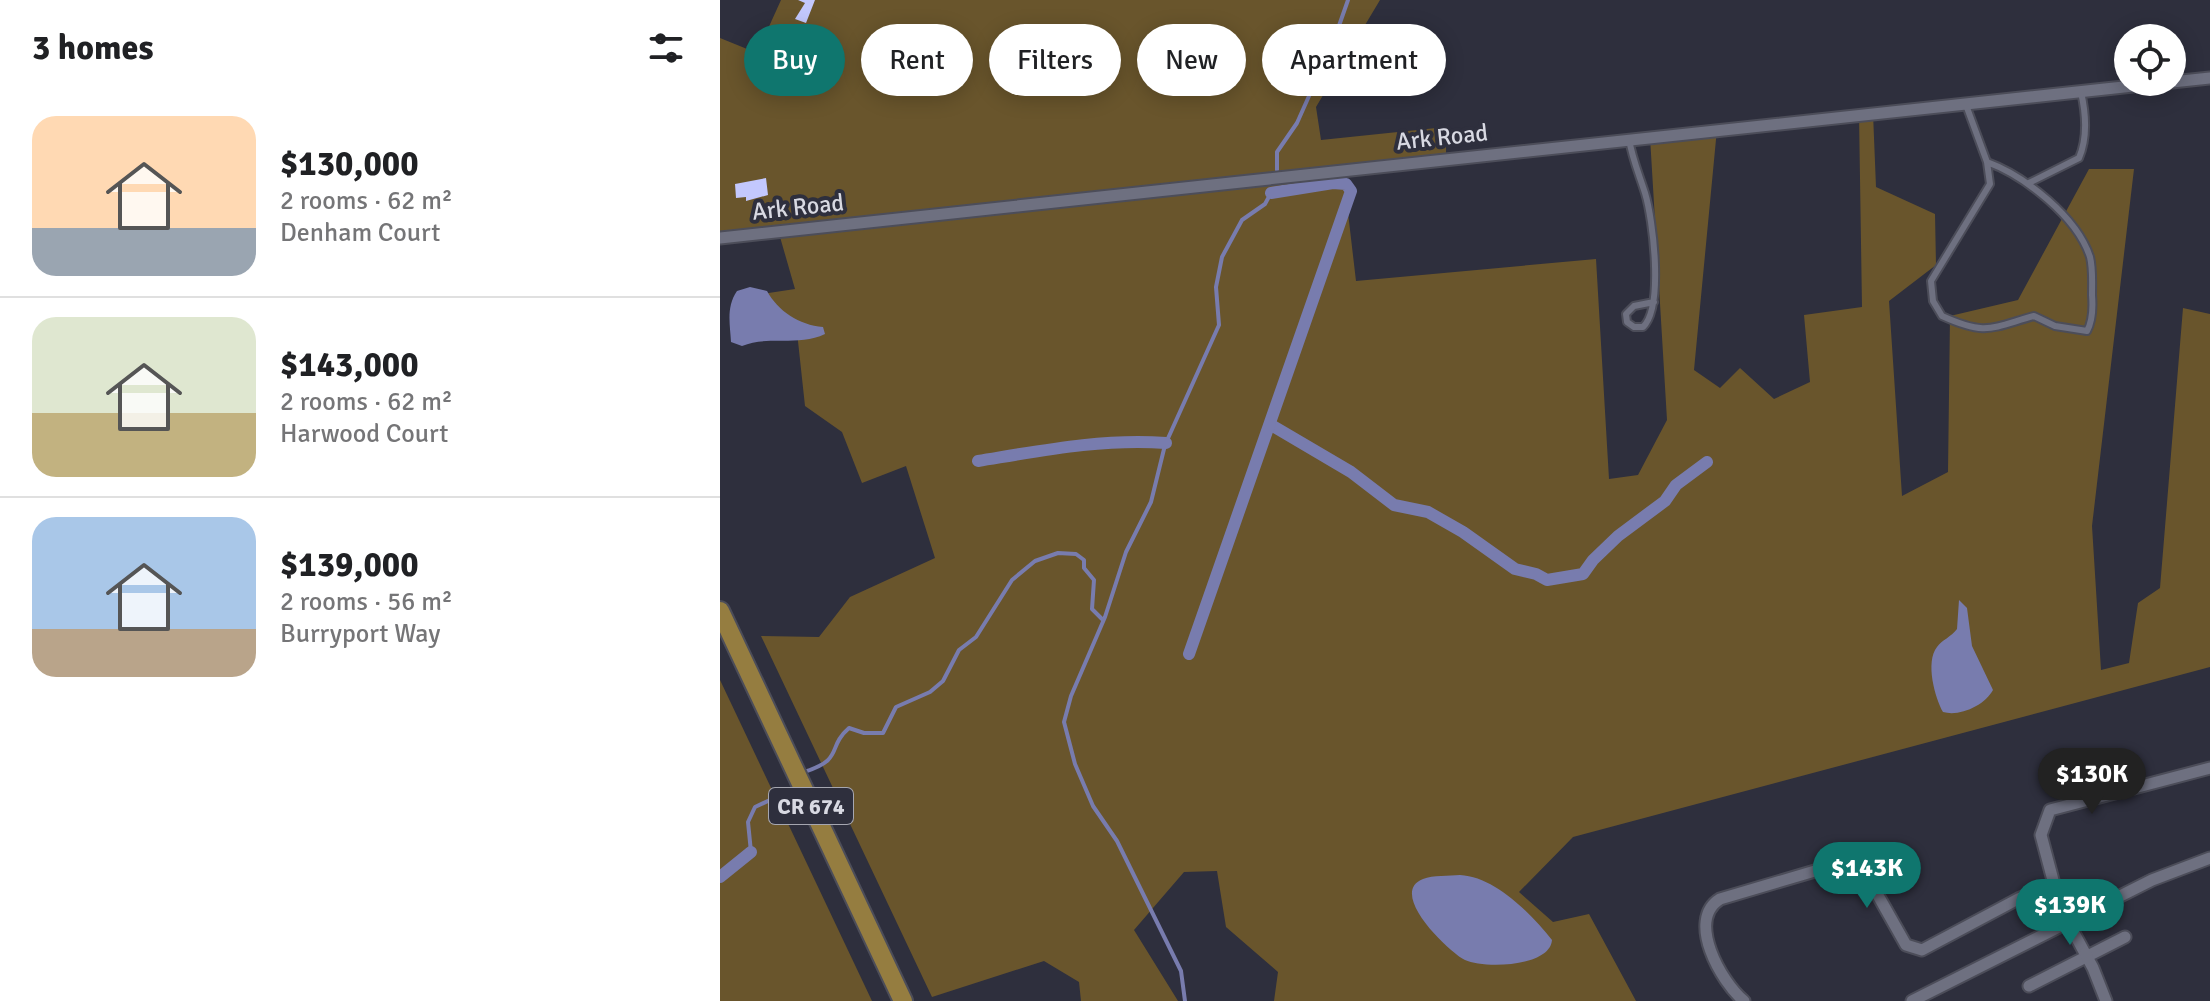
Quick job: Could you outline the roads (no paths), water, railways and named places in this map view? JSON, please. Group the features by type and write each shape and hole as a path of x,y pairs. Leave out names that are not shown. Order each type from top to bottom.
{"main road":[{"name":"CR 674","path":"720,611 903,1001"}],"street":[{"name":"Ark Road","path":"2186,80 2210,78"},
{"name":"Ark Road","path":"720,238 2114,88"},
{"path":"2106,1001 2068,922 2054,884 2041,835 2050,810 2210,768"},
{"path":"1916,1000 2170,872 2210,858"},
{"path":"1744,1001 1723,978 1711,948 1705,917 1713,903 1720,899 1825,868 1846,865 1856,868 1871,883 1906,945 1922,950 2018,899 2054,884"},
{"path":"2029,986 2125,937"}],"lane":[{"path":"2029,183 2079,158 2084,146 2085,122 2081,91"},
{"path":"1964,102 1987,162 1990,184 1931,281 1933,301 1942,316 1979,330 1997,329 2034,316 2055,326 2087,331 2093,306 2091,261 2085,244 2050,201 2029,183 1987,162"},
{"path":"1629,139 1651,222 1654,302 1650,320 1643,327 1634,327 1627,322 1626,314 1634,306 1654,302"}],"water":[{"path":"750,287 767,291 783,311 798,320 823,327 825,334 804,340 762,341 742,346 731,342 731,303 737,291"},
{"path":"1959,600 1967,608 1972,646 1993,690 1971,708 1950,713 1943,712 1937,698 1932,680 1932,662 1937,647 1957,629"},
{"path":"1460,875 1487,882 1512,898 1552,940 1548,949 1529,961 1500,965 1474,963 1457,955 1424,922 1412,896 1414,886 1423,879"}],"waterway":[{"path":"1277,170 1277,152 1297,123 1348,0"},
{"path":"1189,654 1351,191 1346,184 1333,183 1271,193"},
{"path":"1185,1001 1181,971 1117,841 1093,806 1075,764 1064,722 1071,696 1105,617 1126,552 1151,502 1165,445 1219,325 1216,287 1222,257 1242,220 1265,204 1271,193"},
{"path":"1271,425 1351,472 1394,505 1428,512 1463,532 1515,569 1547,580 1583,574 1618,536 1665,501 1676,485 1707,462"},
{"path":"978,461 1095,444 1166,443"},
{"path":"804,772 830,758 849,728 864,733 883,733 896,707 930,692 943,681 959,650 976,637 1012,580 1035,561 1058,553 1076,554 1084,560 1084,568 1094,580 1092,609 1103,620"},
{"path":"751,852 748,822 755,807 785,793"},
{"path":"720,877 751,852"}]}
